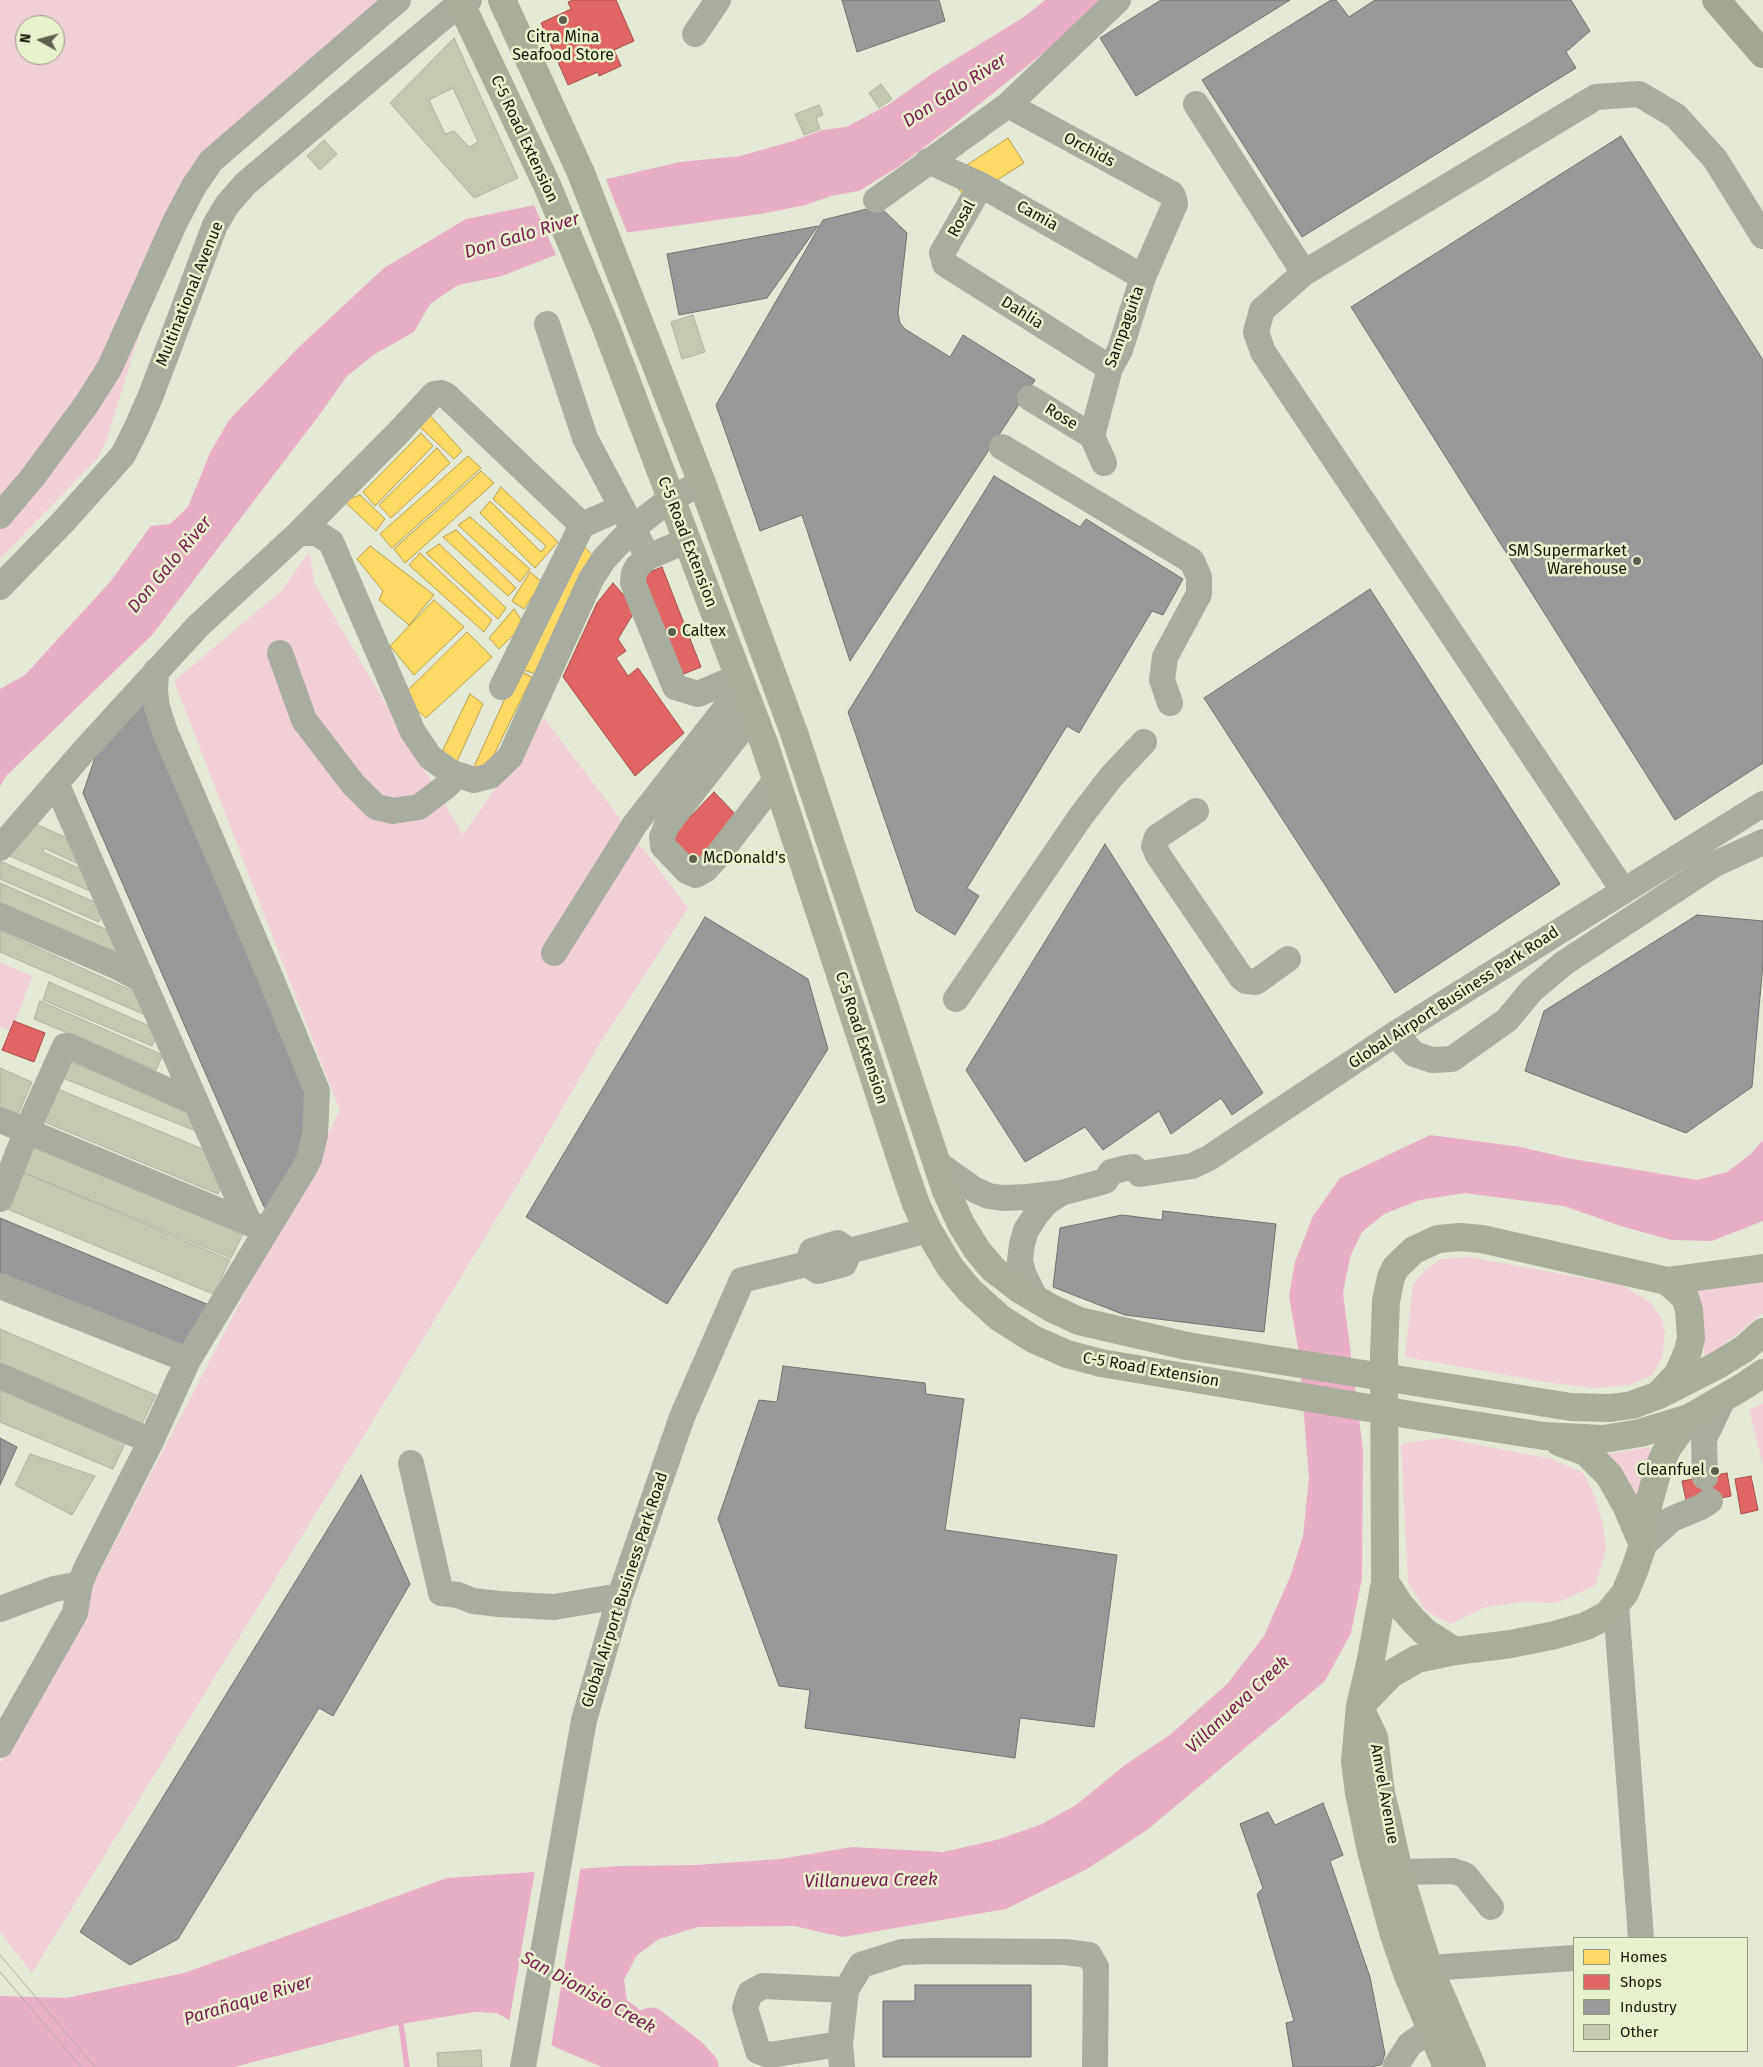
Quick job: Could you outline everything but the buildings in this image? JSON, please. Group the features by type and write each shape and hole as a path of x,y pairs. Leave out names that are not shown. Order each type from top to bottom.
{"highway":[{"path":"1716,0 1763,54"}],"main road":[{"name":"C-5 Road Extension","path":"502,0 581,173 702,482 794,733 946,1191 957,1216 977,1250 993,1269 1051,1308 1079,1321 1187,1346 1571,1407 1617,1407 1659,1395 1716,1366 1744,1349 1763,1332"},
{"name":"C-5 Road Extension","path":"463,1 547,185 606,327 764,744 914,1197 928,1230 950,1267 970,1291 1000,1318 1033,1339 1067,1354 1101,1363 1544,1436 1603,1439 1640,1433 1689,1418 1763,1373"},
{"path":"764,744 794,733"},
{"path":"1360,1706 1385,1582 1383,1434 1385,1312 1391,1277 1404,1257 1426,1243 1438,1239 1460,1237 1482,1239 1667,1281 1763,1268"},
{"path":"1659,1395 1678,1374 1686,1357 1691,1338 1691,1324 1685,1297 1667,1281"},
{"path":"1360,1706 1391,1674 1408,1663 1455,1651 1511,1644 1572,1631 1607,1615 1625,1593 1643,1545 1649,1502 1659,1467 1667,1449 1689,1418"},
{"path":"1544,1436 1586,1452 1597,1461 1618,1490 1643,1545"},
{"path":"1385,1582 1414,1622 1425,1632 1455,1651"},
{"name":"Amvel Avenue","path":"1360,1706 1374,1737 1381,1793 1399,1872 1429,1968 1472,2067"},
{"name":"Amvel Avenue","path":"1360,1706 1355,1761 1358,1793 1371,1851 1393,1932 1407,1974 1447,2067"}],"street":[{"path":"0,516 32,478 86,405 110,367 175,222 194,186 212,161 398,0"},
{"path":"695,34 718,0"},
{"path":"876,200 1008,105 1118,0"},
{"name":"Multinational Avenue","path":"0,587 63,522 122,455 141,419 215,225 227,205 245,184 463,1"},
{"path":"1623,890 1263,352 1256,332 1262,310 1304,273 1596,97 1639,94 1676,116 1715,159 1763,236"},
{"path":"1196,104 1304,273"},
{"name":"Orchids","path":"1008,105 1172,194"},
{"name":"Camia","path":"928,161 981,185 1143,277"},
{"name":"Rosal","path":"942,253 981,185"},
{"name":"Sampaguita","path":"1092,436 1110,368 1120,350 1143,277 1175,204 1172,194"},
{"name":"Dahlia","path":"942,253 945,264 1110,368"},
{"path":"547,324 585,438 648,557"},
{"path":"0,848 198,626 299,532 397,434 434,394 441,393 447,396 582,525"},
{"name":"Rose","path":"1030,398 1092,436"},
{"path":"1092,436 1104,463"},
{"path":"1002,446 1192,561 1199,577 1199,594 1165,657 1162,680 1170,703"},
{"path":"582,525 627,518 702,482"},
{"path":"299,532 317,533 332,542 414,732 430,757 452,773 474,780 490,776 510,757 591,579 627,518"},
{"path":"502,687 582,525"},
{"path":"686,541 648,557 637,566 633,583 675,686 698,694 740,682"},
{"path":"280,653 304,720 353,784 376,807 393,812 419,807 444,788 458,774"},
{"path":"0,1745 75,1612 80,1584 86,1569 188,1360 257,1227 309,1159 315,1135 317,1091 165,732 156,707 156,671"},
{"path":"554,953 635,824 740,682"},
{"path":"753,715 667,825 662,837 663,846 687,872 696,875 705,870 776,780"},
{"path":"956,999 1081,816 1111,777 1144,742"},
{"path":"56,783 195,1100 257,1227"},
{"name":"Global Airport Business Park Road","path":"937,1163 963,1183 989,1196 1026,1197 1061,1193 1105,1180 1112,1186 1120,1185 1137,1181 1140,1174 1192,1166 1209,1158 1395,1034 1763,804"},
{"path":"1196,811 1157,837 1154,846 1158,855 1241,977 1246,981 1256,982 1288,960"},
{"path":"1395,1034 1414,1054 1432,1060 1452,1059 1507,1020 1532,990 1564,962 1715,864 1763,842"},
{"path":"0,916 116,966 142,980"},
{"path":"0,1199 5,1173 65,1046 69,1046 189,1100 195,1100"},
{"path":"0,1120 257,1227"},
{"name":"Global Airport Business Park Road","path":"1035,1298 1023,1273 1020,1260 1022,1244 1026,1230 1036,1215 1046,1203 1061,1193"},
{"name":"Global Airport Business Park Road","path":"523,2067 584,1720 620,1596 682,1417 742,1280 807,1264 812,1251 838,1243 849,1251 928,1230"},
{"path":"0,1286 188,1360"},
{"path":"0,1376 150,1441"},
{"path":"1643,1545 1672,1519 1705,1506 1708,1489 1704,1439 1724,1397"},
{"path":"411,1463 441,1593 458,1595 472,1601 554,1606 620,1596"},
{"path":"0,1609 54,1589 80,1584"},
{"path":"1616,1605 1641,1937"},
{"path":"1399,1872 1453,1871 1465,1875 1492,1907"},
{"path":"846,1990 763,1986 750,1993 745,2008 758,2051 769,2055 841,2056 846,1990 861,1965 902,1952 1065,1952 1089,1955 1096,1967 1095,2067"},
{"path":"1429,1968 1573,1958"},
{"path":"1395,2067 1410,2044 1431,2030"}],"shaded area":[{"path":"0,0 381,0 216,147 116,338 29,471 0,496"},
{"path":"148,306 106,442 97,459 0,559 0,521"},
{"path":"309,552 315,584 463,835 544,718 688,908 596,1050 533,1159 32,1973 0,1932 0,1763 340,1111 174,681 281,591"},
{"path":"0,962 32,976 12,1031 0,1027"},
{"path":"1468,1257 1622,1285 1650,1302 1661,1318 1665,1332 1662,1358 1652,1375 1630,1385 1594,1388 1551,1383 1405,1357 1413,1284 1427,1269 1441,1259"},
{"path":"1763,1278 1763,1313 1708,1357 1704,1355 1703,1316 1694,1283"},
{"path":"1763,1403 1763,1466 1749,1410"},
{"path":"1443,1438 1552,1459 1583,1473 1593,1492 1603,1523 1606,1551 1595,1586 1556,1603 1523,1602 1486,1607 1450,1624 1426,1611 1408,1583 1401,1444"},
{"path":"1651,1447 1637,1504 1632,1487 1618,1464 1607,1454"}],"water":[{"name":"Don Galo River","path":"1045,0 1101,0 1052,46 947,130 898,167 859,191 831,196 806,205 760,214 603,236 502,276 458,285 430,304 414,332 375,354 347,376 152,635 5,777 0,787 0,689 25,675 110,582 151,526 170,524 188,507 210,453 229,420 299,347 384,268 466,219 535,205 607,179 680,162 740,156 793,141 822,130 846,127 888,105 933,73 1024,17"},
{"path":"1430,1135 1521,1147 1567,1158 1697,1180 1727,1172 1751,1154 1763,1140 1763,1221 1712,1241 1671,1240 1621,1226 1564,1206 1465,1193 1420,1200 1384,1214 1362,1232 1350,1257 1343,1293 1363,1450 1362,1578 1351,1633 1325,1681 1147,1830 1087,1869 1006,1909 843,1937 794,1926 698,1927 659,1939 637,1955 624,1980 627,2000 672,2034 699,2067 602,2067 557,2048 497,2013 474,2012 401,2024 234,2067 0,2067 0,1996 66,1998 184,1973 447,1878 621,1866 696,1865 780,1859 852,1847 943,1852 996,1840 1040,1825 1076,1805 1125,1765 1171,1734 1227,1684 1264,1636 1290,1577 1303,1536 1309,1478 1299,1354 1289,1296 1295,1262 1313,1216 1340,1178"}],"pier":[{"path":"605,177 628,235 604,239 557,257 533,203"},
{"path":"581,1866 551,2047 509,2023 535,1870"}],"waterway":[{"path":"400,2017 407,2067"},
{"name":"San Dionisio Creek","path":"651,2025 690,2055 701,2067"}],"tram line":[{"path":"0,1955 95,2067"},
{"path":"0,1972 81,2067"}],"place":[{"name":"Citra Mina Seafood Store","path":"563,20"},
{"name":"SM Supermarket Warehouse","path":"1637,561"},
{"name":"Caltex","path":"672,632"},
{"name":"McDonald's","path":"693,859"},
{"name":"Cleanfuel","path":"1715,1471"}],"water label":[{"name":"Villanueva Creek","path":"1238,1705"},
{"name":"Villanueva Creek","path":"871,1881"},
{"name":"Parañaque River","path":"248,2001"}]}
